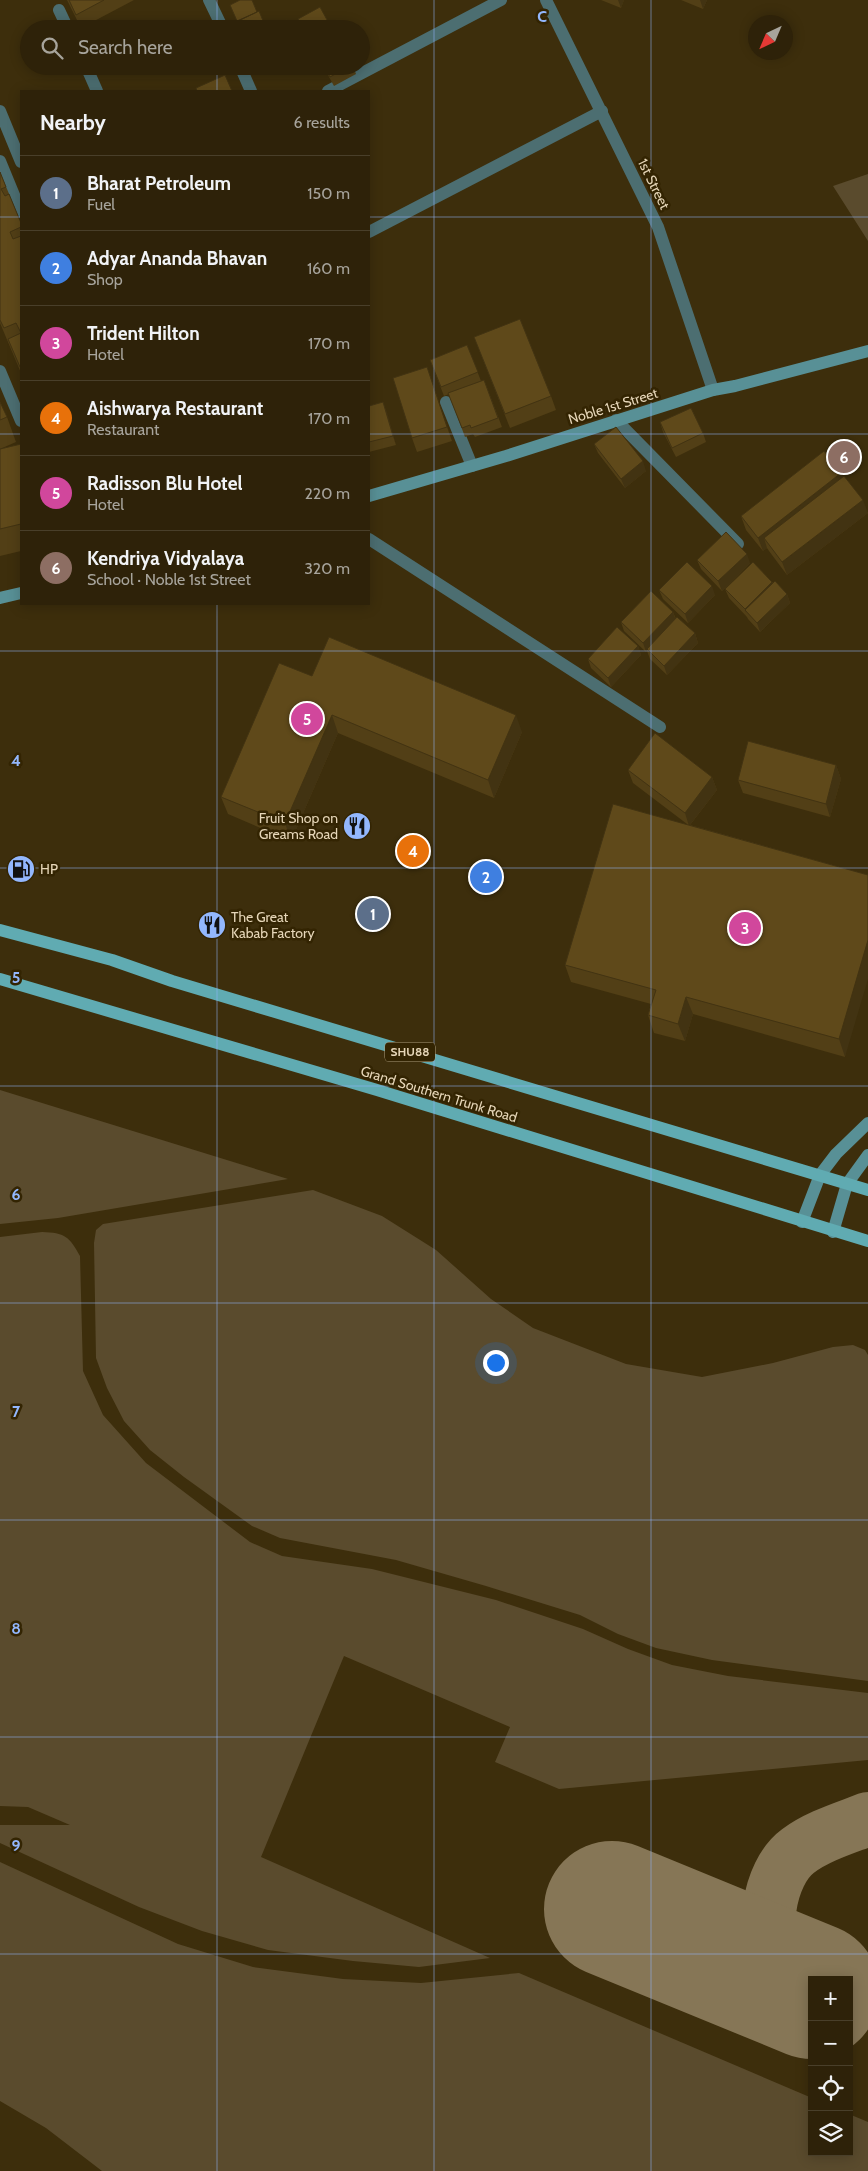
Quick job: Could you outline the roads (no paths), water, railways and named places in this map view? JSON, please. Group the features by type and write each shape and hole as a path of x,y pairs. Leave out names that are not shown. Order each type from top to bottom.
{"main road":[{"name":"SHU88","path":"0,930 112,960 172,982 868,1190"},
{"name":"Grand Southern Trunk Road","path":"0,978 377,1090 832,1232 868,1241"}],"street":[{"path":"209,0 219,20"},
{"path":"370,69 501,0"},
{"name":"1st Street","path":"546,0 658,227 713,390"},
{"path":"59,10 64,20"},
{"path":"90,75 97,90"},
{"path":"244,75 251,90"},
{"path":"330,90 358,75"},
{"path":"0,111 20,160"},
{"path":"370,231 602,112"},
{"path":"0,161 20,210"},
{"name":"Noble 1st Street","path":"370,496 472,466 713,390 735,386 868,350"},
{"path":"0,371 20,418"},
{"path":"446,402 472,466"},
{"path":"616,420 738,544"},
{"path":"370,540 660,727"},
{"path":"0,598 20,593"},
{"path":"802,1222 820,1175 836,1154 868,1123"},
{"path":"832,1232 847,1184 868,1155"}],"place":[{"name":"Kendriya Vidyalaya","path":"844,457"},
{"name":"Radisson Blu Hotel","path":"307,719"},
{"name":"Fruit Shop on Greams Road","path":"357,826"},
{"name":"Aishwarya Restaurant","path":"413,851"},
{"name":"HP","path":"21,869"},
{"name":"Adyar Ananda Bhavan","path":"486,877"},
{"name":"Bharat Petroleum","path":"373,914"},
{"name":"The Great Kabab Factory","path":"212,925"},
{"name":"Trident Hilton","path":"745,928"}]}
